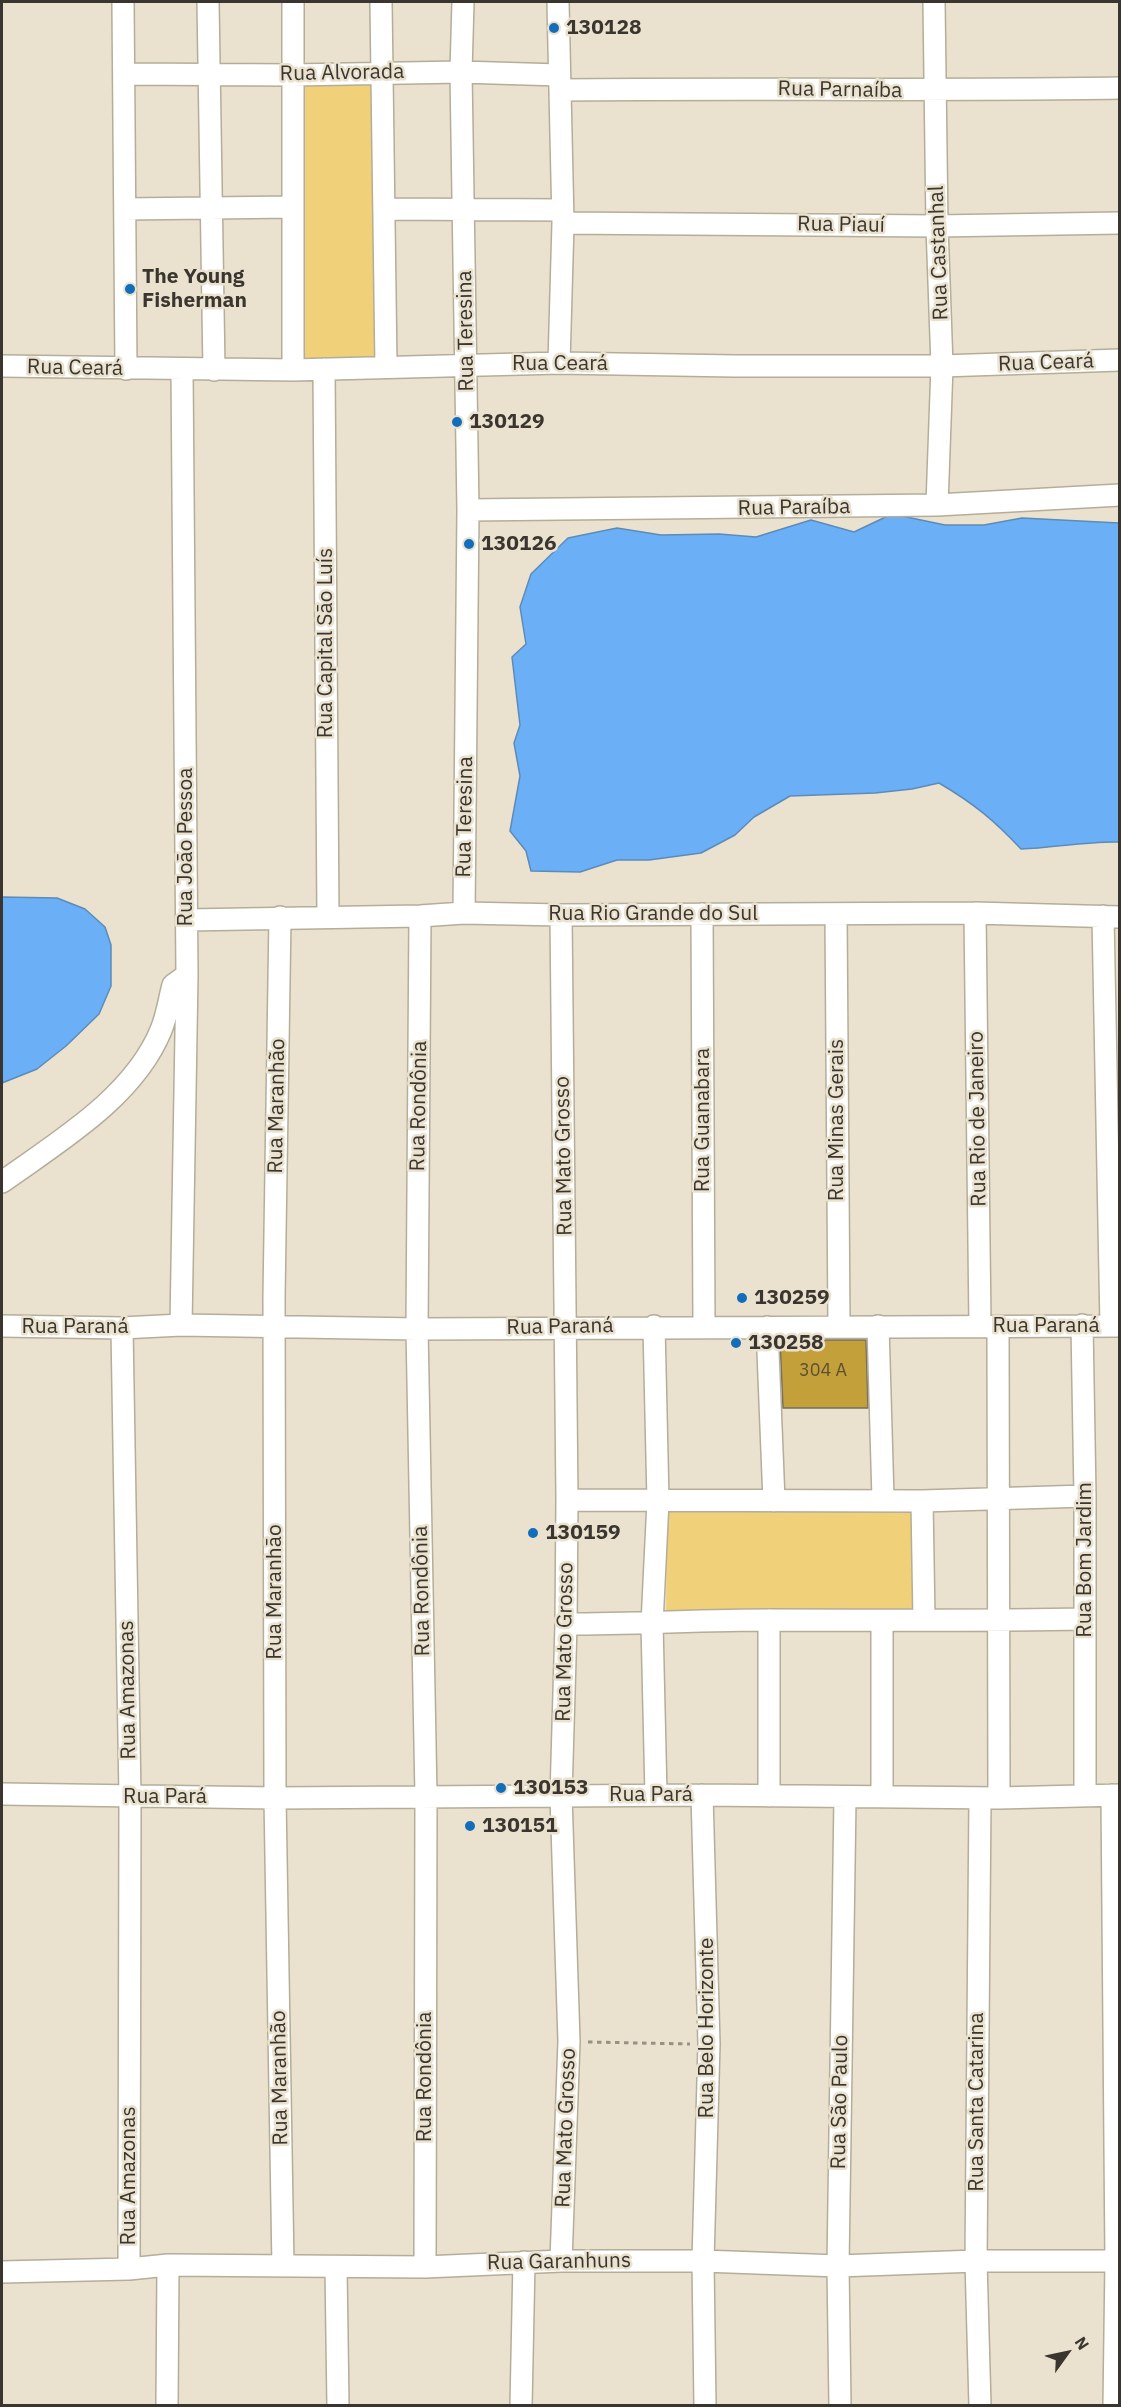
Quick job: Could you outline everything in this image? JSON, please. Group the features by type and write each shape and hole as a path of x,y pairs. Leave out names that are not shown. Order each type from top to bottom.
{"street":[{"path":"123,2 126,369"},
{"path":"208,2 214,370"},
{"path":"293,2 293,370"},
{"path":"381,2 386,367"},
{"name":"Rua Teresina","path":"463,2 461,72 465,209 468,510 464,913"},
{"path":"558,2 563,217 559,363"},
{"name":"Rua Castanhal","path":"934,2 937,226 942,366 937,505"},
{"name":"Rua Alvorada","path":"124,74 293,75 461,72 560,83"},
{"name":"Rua Parnaíba","path":"560,83 935,91 1119,88"},
{"path":"125,209 293,207"},
{"name":"Rua Piauí","path":"384,209 465,209 563,217 937,226 1119,223"},
{"name":"Rua Ceará","path":"2,366 293,370 466,364 942,366 1119,360"},
{"name":"Rua Capital São Luís","path":"324,369 327,917"},
{"name":"Rua João Pessoa","path":"181,1325 187,975 182,370"},
{"name":"Rua Paraíba","path":"468,510 937,505 1119,495"},
{"name":"Rua Rio Grande do Sul","path":"187,920 420,916 464,913 561,915 975,914 1111,917"},
{"name":"Rua Guanabara","path":"702,914 704,1326"},
{"name":"Rua Minas Gerais","path":"836,914 839,1326"},
{"name":"Rua Rio de Janeiro","path":"975,914 989,1326 999,1497 998,1621"},
{"name":"Rua Mato Grosso","path":"561,915 567,1500 561,1796 568,2041 561,2261"},
{"name":"Rua Rondônia","path":"420,916 417,1329 426,1796 425,2267"},
{"name":"Rua Maranhão","path":"280,917 274,1326 275,1798 283,2266"},
{"path":"1111,917 1115,1326"},
{"path":"2,1182 111,1101 150,1052 161,1029 173,985 187,975"},
{"name":"Rua Paraná","path":"2,1326 122,1328 181,1325 417,1329 654,1326 1115,1326"},
{"name":"Rua Bom Jardim","path":"1082,1325 1086,1619 1085,1796"},
{"path":"654,1326 658,1501 652,1624 656,1795"},
{"path":"878,1326 883,1499"},
{"path":"767,1327 774,1501"},
{"name":"Rua Amazonas","path":"122,1328 130,1797 129,2269"},
{"path":"567,1500 883,1499 922,1501 1085,1496"},
{"path":"922,1501 924,1620"},
{"path":"566,1624 769,1620 1086,1619"},
{"path":"769,1620 769,1796"},
{"path":"882,1621 882,1797"},
{"name":"Rua Santa Catarina","path":"980,2406 976,2261 989,1798 998,1621"},
{"name":"Rua Pará","path":"2,1794 275,1798 656,1795 989,1798 1116,1795"},
{"name":"Rua Belo Horizonte","path":"702,1795 710,2044 703,2261 705,2406"},
{"path":"1114,2406 1116,1795"},
{"name":"Rua São Paulo","path":"840,2406 838,2266 845,1798"},
{"name":"Rua Garanhuns","path":"2,2272 129,2269 168,2265 425,2267 561,2261 703,2261 838,2266 976,2261 1116,2261"},
{"path":"521,2406 524,2262"},
{"path":"167,2406 168,2265"},
{"path":"336,2266 338,2406"}],"path":[{"path":"568,2041 710,2044"}],"shaded area":[{"path":"373,80 376,362 295,363 292,81"},
{"path":"667,1507 916,1507 921,1622 666,1622"}],"water":[{"path":"892,514 945,525 984,525 1022,518 1119,523 1119,842 1021,849 983,813 939,783 875,793 790,796 754,817 735,835 701,853 649,860 617,860 580,872 531,871 526,851 510,831 520,776 514,743 520,725 512,657 526,644 520,607 531,574 568,538 617,528 661,535 719,534 756,537 811,520 854,532"},
{"path":"2,897 57,898 85,909 105,927 111,945 111,986 99,1014 66,1046 37,1069 2,1083"}],"building":[{"path":"780,1340 866,1340 868,1408 783,1408"}],"place":[{"name":"130128","path":"554,28"},
{"name":"The Young Fisherman","path":"130,289"},
{"name":"130129","path":"457,422"},
{"name":"130126","path":"469,544"},
{"name":"130259","path":"742,1298"},
{"name":"130258","path":"736,1343"},
{"name":"130159","path":"533,1533"},
{"name":"130153","path":"501,1788"},
{"name":"130151","path":"470,1826"}]}
